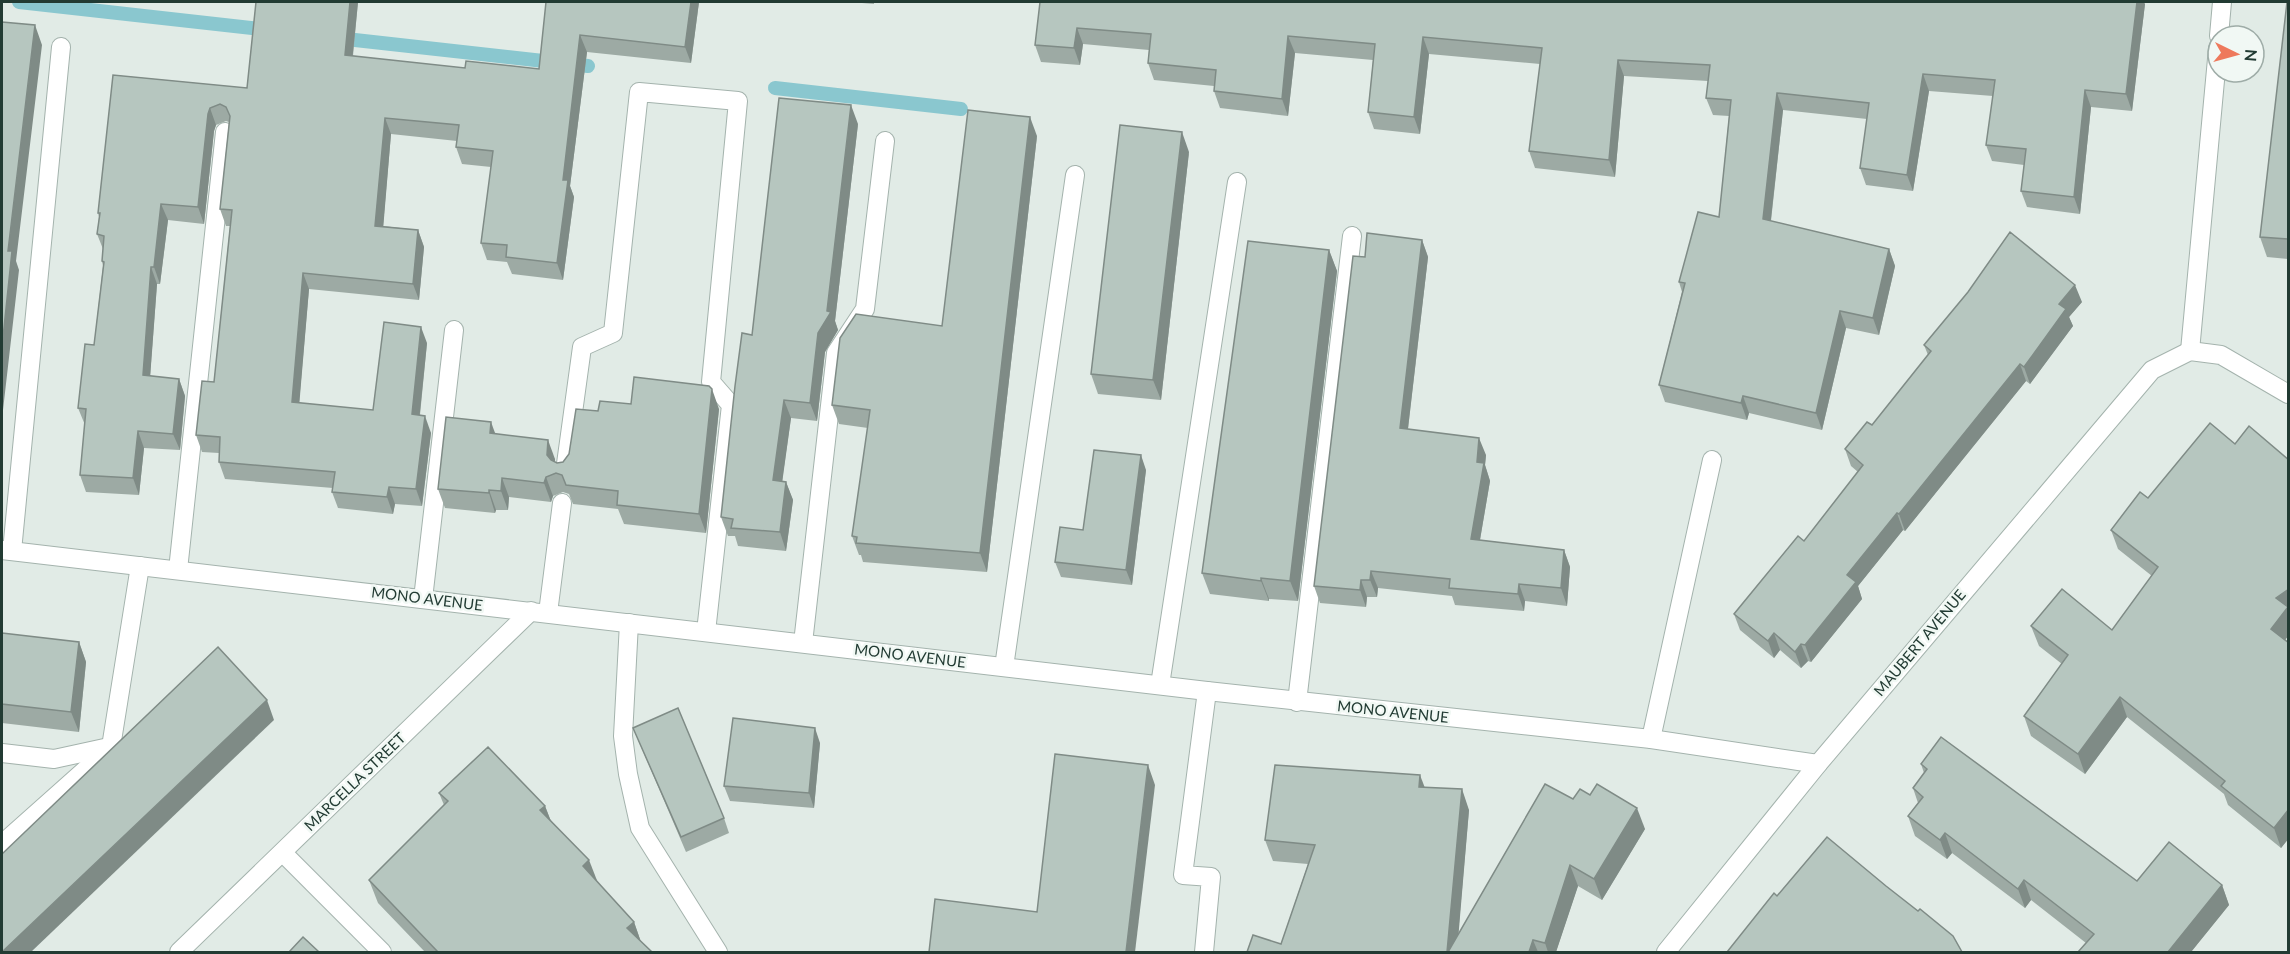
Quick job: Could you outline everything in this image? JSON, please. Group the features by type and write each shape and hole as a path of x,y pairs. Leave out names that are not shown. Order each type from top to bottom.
{"street":[{"path":"2220,24 2222,2"},
{"path":"7,551 61,47"},
{"path":"2215,84 2190,351 2221,355 2289,394"},
{"path":"565,471 582,347 613,333 639,92 738,101 711,382 731,405 706,632"},
{"path":"178,570 225,132"},
{"path":"803,643 836,353 865,309 885,141"},
{"path":"1004,667 1075,176"},
{"path":"1160,685 1237,182"},
{"path":"1297,702 1352,236"},
{"path":"423,599 454,330"},
{"name":"MAUBERT AVENUE","path":"1666,952 1818,764 2152,370 2190,351"},
{"path":"1651,739 1712,460"},
{"path":"540,612 562,503"},
{"name":"MONO AVENUE","path":"7,551 1297,702 1651,739 1818,764"},
{"path":"2,844 111,747 140,566"},
{"name":"MARCELLA STREET","path":"179,952 540,612"},
{"path":"629,623 623,736 628,774 640,828 718,952"},
{"path":"1204,952 1211,876 1183,875 1207,691"},
{"path":"2,753 54,759 111,747"},
{"path":"282,853 382,952"}],"building":[{"path":"256,2 350,2 345,55 465,68 466,61 539,69 546,2 691,2 685,47 580,35 563,180 568,180 557,263 506,257 507,245 481,243 493,151 456,147 459,125 385,118 375,226 418,230 413,284 303,273 292,402 373,410 384,322 421,327 412,414 425,416 416,489 389,487 387,497 332,492 335,472 219,462 220,437 196,435 202,381 214,382 232,210 220,209 230,116 226,107 220,104 210,108 208,114 198,207 161,204 154,267 151,267 143,375 179,379 173,434 138,431 133,478 80,475 86,409 78,408 85,344 94,345 104,262 102,261 104,236 97,234 100,213 98,213 113,75 247,88"},
{"path":"1040,2 2137,2 2126,94 2085,90 2074,197 2021,191 2026,149 1986,145 1995,80 1923,74 1907,175 1860,168 1869,103 1777,93 1763,219 1889,249 1873,318 1840,311 1816,413 1743,396 1741,403 1659,385 1685,283 1679,282 1698,212 1719,217 1731,100 1706,98 1710,65 1618,60 1609,160 1529,151 1542,48 1423,37 1414,117 1368,112 1375,44 1288,36 1282,99 1214,91 1216,70 1148,63 1151,34 1077,28 1074,48 1035,45"},
{"path":"2287,2 2289,2 2289,239 2260,237"},
{"path":"2,22 35,25 8,251 12,251 2,347"},
{"path":"779,98 851,105 827,311 831,312 818,333 810,403 784,400 773,480 786,482 780,532 731,528 733,519 721,517 742,333 752,335"},
{"path":"968,110 1030,117 980,553 856,543 857,537 852,536 870,410 832,405 840,338 856,314 942,326"},
{"path":"1120,125 1182,132 1153,380 1091,374"},
{"path":"2010,232 2075,285 2059,304 2066,309 2024,367 2020,364 1847,575 1856,582 1805,645 1801,644 1795,652 1774,633 1768,641 1734,614 1798,536 1804,541 1863,465 1845,449 1867,422 1872,425 1931,351 1924,345 1968,292"},
{"path":"1367,233 1422,240 1400,428 1479,438 1477,462 1484,463 1471,539 1564,550 1561,588 1519,584 1518,594 1449,588 1450,579 1371,571 1370,580 1361,580 1360,590 1314,586 1353,256 1365,257"},
{"path":"1248,241 1329,250 1290,581 1261,578 1261,581 1202,573"},
{"path":"634,377 709,386 712,389 699,514 617,505 618,491 566,485 562,475 556,473 546,477 544,483 502,478 501,491 489,490 489,493 438,489 446,417 491,422 490,433 548,440 547,455 557,463 563,462 569,454 576,409 598,411 600,401 631,404"},
{"path":"2210,423 2235,444 2249,426 2289,460 2289,589 2276,598 2288,607 2271,629 2289,643 2289,809 2274,828 2221,786 2225,781 2120,697 2078,754 2024,716 2068,655 2031,626 2062,589 2112,630 2158,567 2111,530 2140,492 2148,498"},
{"path":"1094,450 1141,455 1126,570 1055,562 1060,527 1083,530"},
{"path":"2,633 79,642 71,712 2,704"},
{"path":"218,647 267,700 2,952 2,854"},
{"path":"678,708 724,818 681,837 633,728"},
{"path":"733,718 815,728 809,793 724,786"},
{"path":"1941,737 2137,881 2169,842 2222,885 2168,952 2078,952 2094,934 2024,880 2018,889 1945,833 1940,840 1908,816 1923,797 1913,788 1927,769 1921,764"},
{"path":"488,747 545,806 540,810 589,860 583,866 634,922 627,928 652,952 438,952 369,880 448,801 439,793"},
{"path":"1055,754 1148,765 1126,952 929,952 935,899 1037,912"},
{"path":"1275,765 1420,775 1419,787 1462,789 1447,952 1247,952 1253,935 1281,944 1315,845 1265,840"},
{"path":"1545,784 1573,799 1580,789 1590,795 1597,784 1637,808 1594,879 1570,865 1545,943 1533,940 1529,952 1448,952"},
{"path":"1827,837 1886,886 1918,911 1920,909 1953,936 1962,952 1727,952 1774,893 1777,896"},
{"path":"303,937 319,952 289,952"}],"waterway":[{"path":"19,2 270,30"},
{"path":"337,38 588,66"},
{"path":"775,88 961,109"}]}
